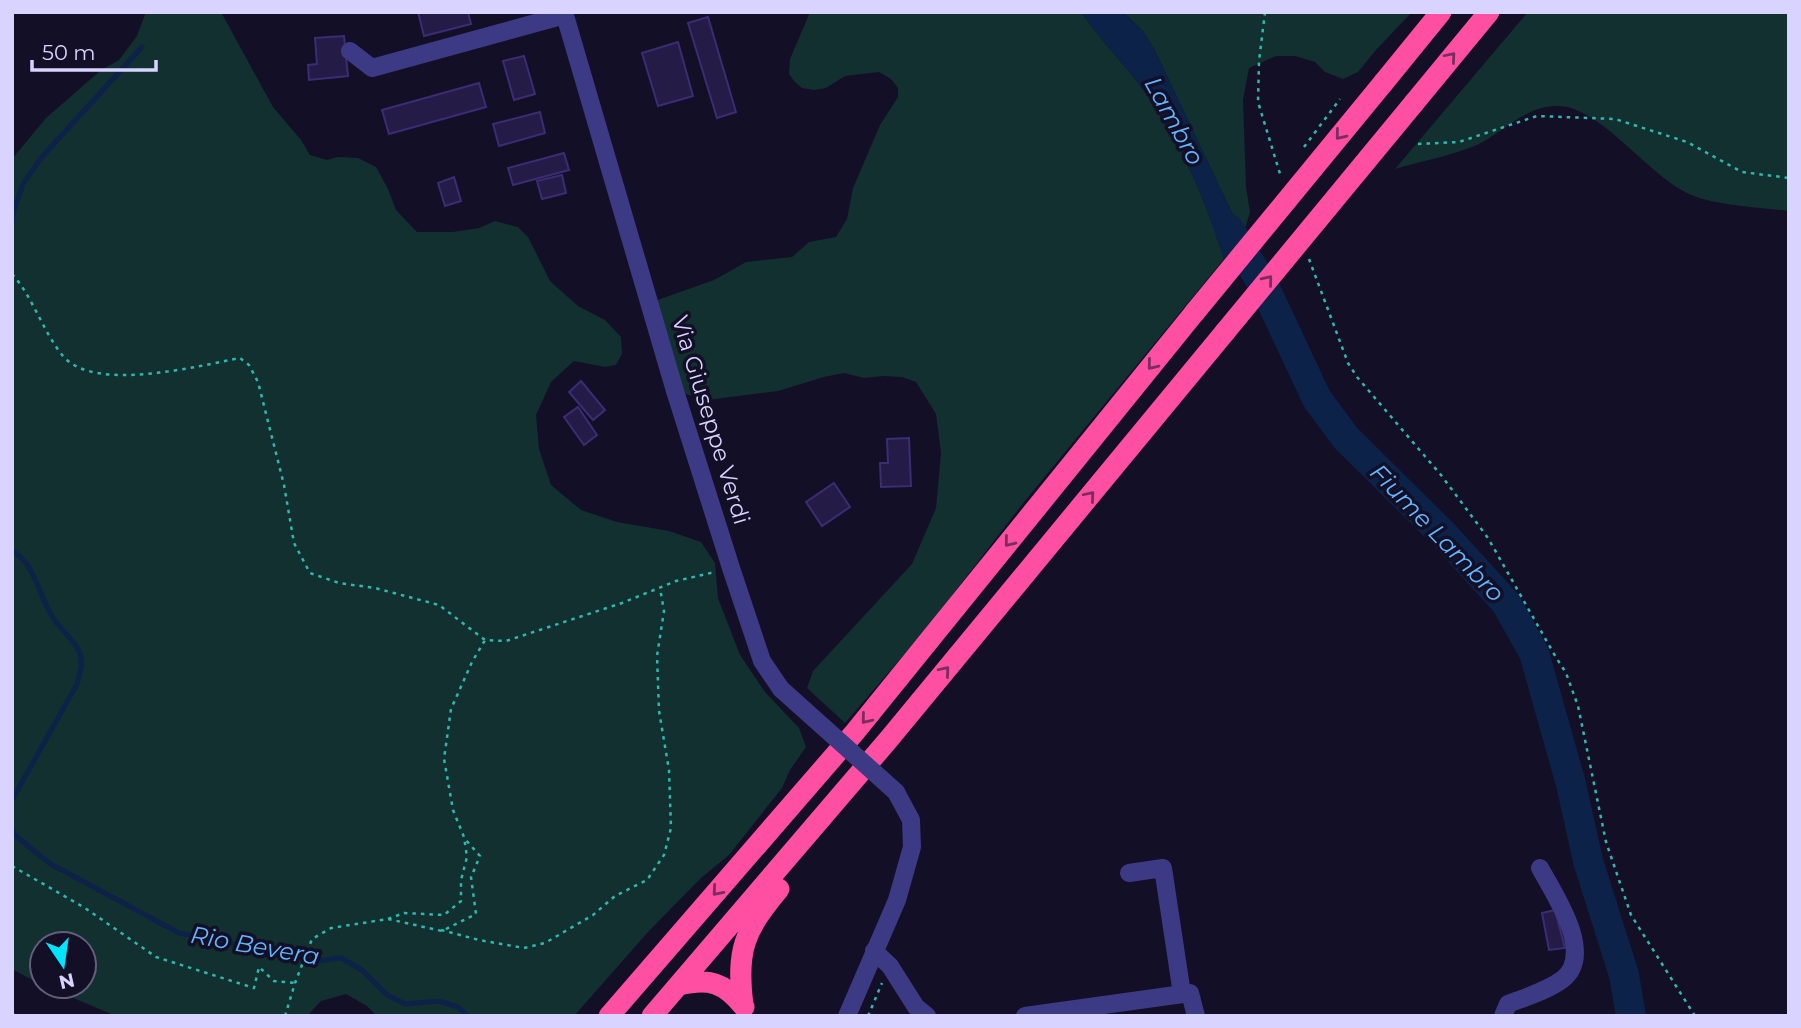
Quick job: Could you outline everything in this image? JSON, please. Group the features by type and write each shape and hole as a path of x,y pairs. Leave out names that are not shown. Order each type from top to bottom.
{"highway":[{"path":"609,1016 855,732 1441,12"},
{"path":"652,1016 889,739 1489,12"},
{"path":"746,1010 740,963 750,929 764,907 858,793 889,739"},
{"path":"679,985 698,980 725,987 746,1010"}],"street":[{"path":"350,51 372,68 564,14"},
{"name":"Via Giuseppe Verdi","path":"564,14 675,391 762,662 781,689 895,792 911,820 912,847 897,900 874,951"},
{"path":"1129,873 1163,868 1182,994"},
{"path":"1503,1016 1508,1004 1547,989 1565,977 1571,967 1575,949 1569,922 1540,868"},
{"path":"847,1016 874,951 890,966 908,996 927,1016"},
{"path":"1026,1016 1094,1011 1190,993 1196,1016"}],"path":[{"path":"1265,12 1259,61 1258,102 1281,178 1289,168"},
{"path":"1304,148 1340,99"},
{"path":"1418,144 1459,142 1537,116 1615,119 1687,142 1742,172 1789,178"},
{"path":"1312,266 1352,370 1441,475 1488,538 1566,673 1578,706 1606,842 1631,915 1695,1016"},
{"path":"12,274 64,358 89,372 118,376 240,358 249,365 258,382 271,429 294,543 310,573 339,583 375,588 439,605 485,640 506,641 611,607 676,581 731,568"},
{"path":"388,919 479,940 524,947 545,943 593,915 615,896 647,880 664,855 671,828 668,771 659,711 657,656 664,611 660,588"},
{"path":"285,1016 312,939 331,928 388,919 404,913 444,915 460,901 461,880 467,858 464,837 453,810 444,759 452,709 485,640"},
{"path":"441,930 476,914 471,877 480,856 464,837"},
{"path":"12,866 85,908 156,957 254,988 259,967 274,981 295,983"},
{"path":"868,1016 890,966"}],"green space":[{"path":"146,12 221,12 273,107 310,155 327,160 338,157 358,158 376,167 396,210 417,232 453,232 479,228 495,221 518,227 528,237 550,281 578,306 605,320 621,337 622,354 616,365 605,367 574,361 551,382 536,415 539,449 551,485 581,510 617,522 669,531 701,542 715,563 718,598 740,655 765,692 799,728 806,747 790,770 782,788 729,855 701,878 648,932 574,1016 377,1016 367,1006 346,994 321,1001 307,1016 116,1016 78,1000 98,1000 98,930 28,930 28,978 12,969 12,159 46,118 100,71 119,60 137,36"},
{"path":"810,12 1081,12 1139,84 1166,125 1199,190 1224,259 1024,502 927,628 845,723 807,688 813,671 912,564 936,508 941,453 936,414 916,382 902,377 864,378 844,373 778,391 707,400 675,391 649,303 714,280 746,262 792,257 809,242 836,237 847,219 853,188 880,125 898,97 898,88 891,79 879,72 845,76 826,88 814,90 802,88 795,82 789,74 790,59"},
{"path":"1123,12 1412,12 1358,72 1343,79 1325,72 1315,62 1295,56 1276,56 1249,68 1243,100 1246,187 1250,212 1243,236 1154,49 1143,31"},
{"path":"1528,12 1789,12 1789,211 1727,204 1694,196 1678,188 1591,118 1574,109 1558,106 1546,107 1525,115 1487,140 1467,149 1395,169"}],"water":[{"name":"Lambro","path":"1081,12 1123,12 1143,31 1154,49 1243,236 1224,259 1199,190 1166,126 1139,84"}],"building":[{"path":"418,12 468,12 471,24 424,36"},
{"path":"708,17 736,112 717,118 688,23"},
{"path":"344,36 348,76 309,80 308,65 317,64 315,38"},
{"path":"678,42 693,96 658,106 642,53"},
{"path":"524,56 535,94 514,100 503,61"},
{"path":"479,83 486,107 389,134 382,110"},
{"path":"540,112 545,133 499,146 493,124"},
{"path":"564,153 569,170 513,185 508,168"},
{"path":"562,175 566,193 542,199 537,181"},
{"path":"454,177 461,201 445,206 438,183"},
{"path":"581,381 605,410 593,420 569,392"},
{"path":"578,407 597,435 584,445 564,417"},
{"path":"909,438 911,486 881,487 880,463 888,463 887,439"},
{"path":"834,483 850,507 822,526 806,502"},
{"path":"1555,910 1565,948 1549,950 1542,913"}],"waterway":[{"path":"12,223 23,184 41,158 142,47"},
{"name":"Fiume Lambro","path":"1229,229 1264,286 1317,399 1346,438 1445,536 1506,603 1534,653 1571,784 1588,861 1624,975 1631,1016"},
{"name":"Rio Bevera","path":"12,551 26,563 47,608 79,651 81,663 77,684 12,800"},
{"name":"Rio Bevera","path":"12,829 16,836 49,863 179,933 316,961 341,958 362,970 387,995 405,1004 439,1001 458,1007 468,1016"}]}
